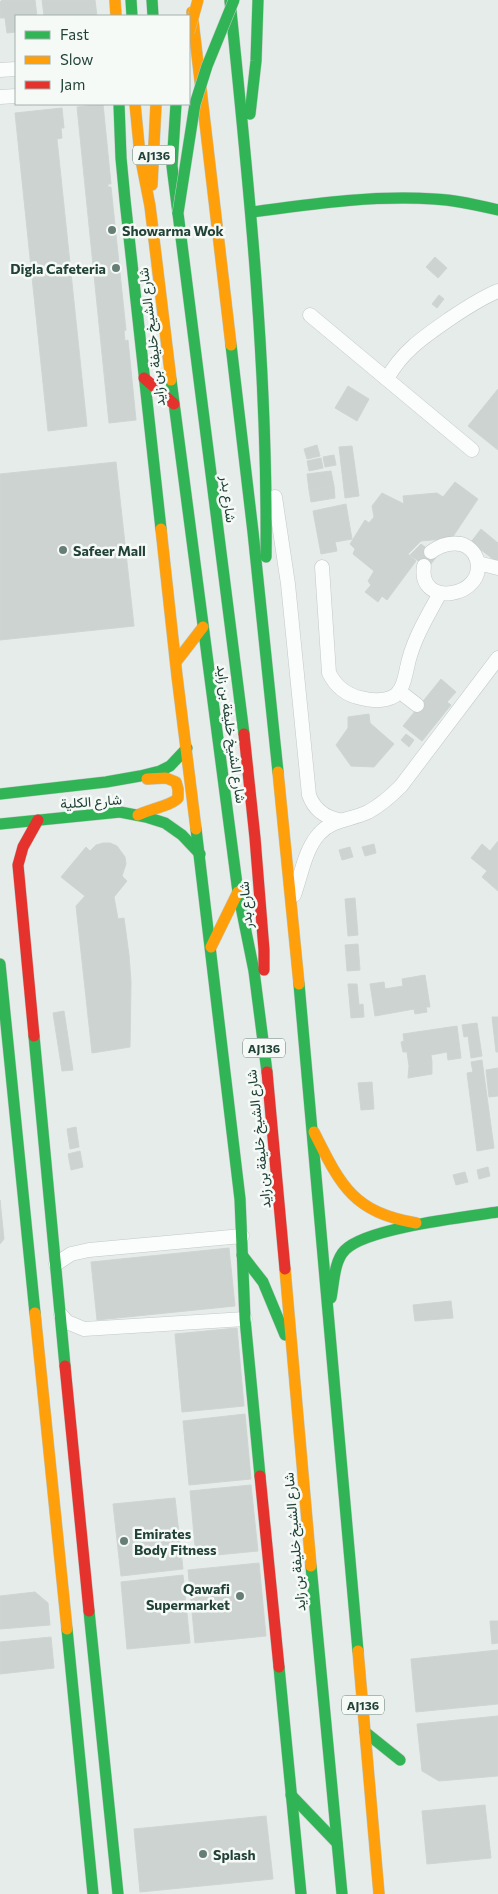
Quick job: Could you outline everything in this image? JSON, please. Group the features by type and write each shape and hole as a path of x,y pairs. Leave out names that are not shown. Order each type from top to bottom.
{"main road":[{"path":"115,0 116,15"},
{"path":"131,0 132,15"},
{"path":"152,0 153,15"},
{"name":"AJ136","path":"191,0 214,214 261,603 291,905 311,1127 330,1305 379,1894"},
{"path":"190,28 198,0"},
{"path":"230,0 252,212 265,449 267,530 261,603"},
{"name":"شارع بدر","path":"234,0 199,88 188,142 178,213 255,838 264,950 264,977 259,1010"},
{"path":"244,140 255,81 258,0"},
{"name":"شارع الشيخ خليفة بن زايد","path":"136,105 139,161 142,181 150,206"},
{"name":"شارع الشيخ خليفة بن زايد","path":"156,105 150,206 238,892 254,971 271,1106 319,1658 342,1894"},
{"path":"176,105 172,166 178,213"},
{"path":"118,106 121,158 144,378 240,1199 245,1320 301,1894"},
{"path":"252,212 405,196 457,201 498,210"},
{"path":"144,378 174,404"},
{"path":"176,662 203,627"},
{"name":"شارع الكلية","path":"0,794 97,784 136,777 170,766 187,748"},
{"path":"136,777 172,780 176,782 178,790 177,799 172,805 155,808 138,815"},
{"name":"شارع الكلية","path":"0,824 120,812 164,822 185,836 200,854"},
{"path":"38,820 21,851 18,866 20,974 56,1264 118,1894"},
{"path":"211,947 238,892"},
{"path":"0,964 93,1894"},
{"path":"2,982 8,973 20,974"},
{"path":"311,1127 337,1178 360,1203 392,1219 418,1224 431,1223"},
{"path":"330,1305 340,1258 350,1246 365,1238 431,1223 498,1212"},
{"path":"242,1255 263,1282 294,1354"},
{"path":"74,1715 78,1719 88,1722 93,1720 100,1712"},
{"path":"365,1732 400,1760"},
{"path":"291,1795 337,1843"}],"street":[{"path":"0,70 15,69"},
{"path":"0,97 15,96"},
{"path":"387,379 401,357 418,342 476,302 498,291"},
{"path":"310,315 472,450"},
{"path":"265,449 277,509 288,584 309,794 311,801 320,812 340,820"},
{"path":"424,566 425,580 431,588 440,593 454,594 466,588 475,576 478,562 473,552 463,545 446,544 431,552"},
{"path":"478,562 498,568"},
{"path":"322,567 328,666 332,679 342,691 366,699 387,699 399,691 404,683 407,665 416,640 440,593"},
{"path":"291,905 313,842 324,829 340,820 367,812 391,796 401,786 498,658"},
{"path":"399,691 417,705"},
{"path":"56,1264 71,1254 89,1250 242,1236"},
{"path":"61,1315 67,1322 75,1326 94,1330 245,1320"}],"building":[{"path":"2,0 35,0 37,15 15,15 15,32 7,33 5,18 0,18 0,2"},
{"path":"42,0 95,0 97,15 44,15"},
{"path":"103,105 111,184 108,184 108,187 111,187 126,330 124,331 125,341 128,340 136,420 109,423 77,107"},
{"path":"62,108 64,128 61,128 62,138 57,139 87,426 48,431 15,113"},
{"path":"435,257 447,268 438,278 426,267"},
{"path":"439,295 444,299 437,308 432,304"},
{"path":"348,386 369,399 357,421 335,408"},
{"path":"498,389 498,450 468,426"},
{"path":"317,445 320,456 307,459 304,449"},
{"path":"352,446 359,496 345,498 339,447"},
{"path":"334,455 336,465 325,467 323,457"},
{"path":"321,458 323,468 309,471 307,461"},
{"name":"Safeer Mall","path":"116,462 134,626 0,640 0,474"},
{"path":"331,471 334,486 309,490 307,474"},
{"path":"455,482 478,499 452,538 421,541 408,554 416,561 387,600 382,596 378,602 365,592 371,585 368,581 374,571 353,554 355,549 350,544 365,520 369,523 374,517 372,506 382,493 404,504 403,496 437,493 443,497"},
{"path":"334,486 335,498 311,502 309,490"},
{"path":"346,504 352,539 335,542 337,551 321,554 313,511"},
{"path":"481,529 498,543 498,563 471,542"},
{"path":"421,544 437,556 428,568 410,555"},
{"path":"441,679 456,692 447,702 451,705 422,741 403,726"},
{"path":"369,714 370,723 394,744 374,767 351,766 336,745 348,728 348,717"},
{"path":"406,734 414,740 409,747 401,740"},
{"path":"498,841 498,891 482,877 487,871 471,858 482,844 490,851"},
{"path":"103,843 117,846 125,857 126,864 122,876 127,881 114,897 118,919 124,918 129,955 131,982 130,1047 92,1053 76,906 85,896 61,877 86,847 90,851 96,845"},
{"path":"374,844 376,853 365,856 362,847"},
{"path":"350,847 353,857 342,860 339,850"},
{"path":"355,898 358,935 348,936 345,899"},
{"path":"358,944 360,970 347,971 345,945"},
{"path":"425,975 430,1007 426,1007 427,1012 415,1014 414,1009 375,1016 370,984 384,982 385,989 403,986 402,979"},
{"path":"348,984 357,984 359,1005 363,1004 364,1017 351,1018"},
{"path":"64,1011 73,1070 62,1071 53,1013"},
{"path":"492,1017 498,1017 498,1052 496,1052"},
{"path":"477,1023 482,1056 471,1058 468,1036 464,1037 462,1025"},
{"path":"457,1026 461,1058 448,1060 447,1052 431,1055 432,1062 409,1066 407,1052 403,1052 401,1042 404,1041 403,1034"},
{"path":"482,1060 494,1148 477,1151 467,1073 473,1072 471,1062"},
{"path":"432,1062 432,1074 408,1078 409,1066"},
{"path":"498,1068 498,1096 489,1097 486,1070"},
{"path":"372,1082 374,1109 361,1110 358,1083"},
{"path":"76,1127 79,1147 70,1149 67,1129"},
{"path":"80,1151 83,1167 71,1170 68,1154"},
{"path":"488,1167 490,1176 479,1179 477,1170"},
{"path":"465,1172 468,1182 456,1185 453,1175"},
{"path":"0,1200 4,1239 0,1244"},
{"path":"229,1248 235,1306 97,1320 91,1262"},
{"path":"451,1301 453,1318 415,1321 413,1305"},
{"path":"237,1328 244,1406 182,1412 175,1334"},
{"path":"245,1414 251,1479 189,1485 183,1421"},
{"path":"251,1485 258,1551 196,1557 190,1491"},
{"path":"175,1498 183,1569 121,1576 113,1504"},
{"path":"259,1563 266,1636 195,1643 188,1570"},
{"path":"183,1575 190,1643 127,1649 121,1582"},
{"path":"35,1592 48,1603 50,1625 0,1629 0,1596"},
{"path":"490,1621 498,1621 498,1643 492,1644"},
{"path":"51,1637 54,1668 0,1674 0,1642"},
{"path":"498,1650 498,1704 416,1712 411,1659"},
{"path":"498,1716 498,1776 439,1781 422,1771 417,1724"},
{"path":"485,1805 491,1858 427,1864 422,1811"},
{"name":"Splash","path":"266,1816 273,1879 140,1892 134,1829"}],"traffic: fast":[{"path":"131,0 132,15"},
{"path":"152,0 153,15"},
{"path":"178,213 195,104 207,66 234,0"},
{"path":"250,114 256,61 258,0"},
{"path":"230,1 256,279 264,418 266,557"},
{"path":"119,105 125,200 161,529"},
{"path":"176,105 172,166 244,734"},
{"path":"252,212 343,201 388,198 442,200 498,210"},
{"path":"231,345 278,772"},
{"path":"171,380 238,892 254,971 267,1072"},
{"path":"0,794 106,782 140,776 160,771 170,766 187,748"},
{"path":"0,824 120,812 165,823 182,835 200,854"},
{"path":"196,829 240,1199 245,1319 260,1476"},
{"path":"0,964 35,1313"},
{"path":"299,984 358,1651"},
{"path":"34,1036 65,1366"},
{"path":"331,1298 335,1272 341,1255 356,1242 373,1235 417,1225 498,1212"},
{"path":"242,1255 263,1282 285,1335"},
{"path":"311,1566 342,1894"},
{"path":"89,1611 118,1894"},
{"path":"67,1629 93,1894"},
{"path":"279,1667 301,1894"},
{"path":"365,1732 400,1760"},
{"path":"291,1795 337,1843"}],"traffic: slow":[{"path":"115,0 116,15"},
{"path":"190,28 198,0"},
{"path":"192,12 231,345"},
{"path":"135,105 140,155 150,206 171,380"},
{"path":"152,185 156,105"},
{"path":"161,529 196,829"},
{"path":"176,662 203,627"},
{"path":"278,772 299,984"},
{"path":"138,815 175,801 178,798 176,782 166,778 147,779"},
{"path":"211,947 238,892"},
{"path":"314,1132 342,1182 363,1204 377,1212 416,1223"},
{"path":"285,1269 311,1566"},
{"path":"35,1313 67,1629"},
{"path":"358,1651 379,1894"}],"traffic: jam":[{"path":"144,378 174,404"},
{"path":"244,734 255,838 264,970"},
{"path":"34,1036 18,865 23,847 38,820"},
{"path":"267,1072 285,1269"},
{"path":"65,1366 89,1611"},
{"path":"260,1476 279,1667"}],"place":[{"name":"Showarma Wok","path":"112,230"},
{"name":"Digla Cafeteria","path":"116,268"},
{"name":"Safeer Mall","path":"63,550"},
{"name":"Emirates Body Fitness","path":"124,1541"},
{"name":"Qawafi Supermarket","path":"240,1596"},
{"name":"Splash","path":"203,1854"}]}
